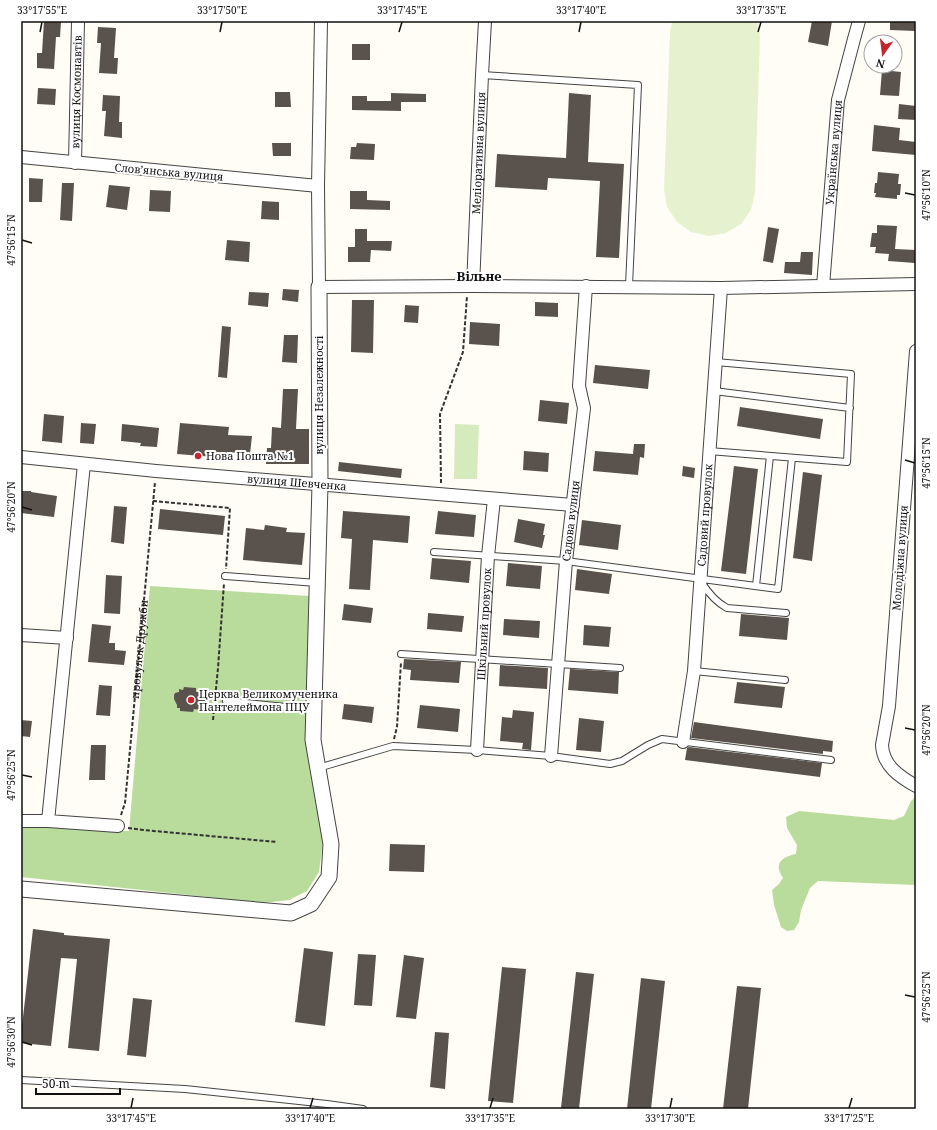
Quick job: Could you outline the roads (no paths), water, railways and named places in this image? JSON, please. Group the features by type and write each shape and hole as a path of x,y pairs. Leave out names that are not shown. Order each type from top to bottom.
{"street":[{"name":"вулиця Космонавтів","path":"74,163 78,21"},
{"name":"вулиця Незалежності","path":"21,889 291,913 312,904 330,878 331,844 313,740 320,485 318,186 321,21"},
{"name":"Меліоративна вулиця","path":"470,286 485,21"},
{"name":"Українська вулиця","path":"823,286 838,100 859,21"},
{"name":"Словʼянська вулиця","path":"21,157 318,186"},
{"path":"319,287 629,286 721,288 916,284"},
{"name":"Садова вулиця","path":"551,756 566,561 584,408 579,386 586,286"},
{"name":"Садовий провулок","path":"683,742 694,671 721,288"},
{"name":"Молодіжна вулиця","path":"916,350 889,706 882,745 882,751 887,764 902,778 916,786"},
{"name":"вулиця Шевченка","path":"21,457 156,471 573,505"},
{"path":"48,821 84,464"},
{"name":"Шкільний провулок","path":"476,750 488,556 494,499"},
{"path":"21,635 66,638"},
{"path":"21,821 48,821 118,826"}],"lane":[{"path":"482,75 638,86 629,286"},
{"path":"709,451 847,462 851,374 716,362"},
{"path":"714,391 850,408"},
{"path":"756,586 770,456"},
{"path":"434,552 566,561 700,580 778,589 792,458"},
{"path":"225,576 317,583"},
{"path":"700,580 713,598 719,604 727,608 786,613"},
{"path":"402,654 620,668"},
{"path":"694,671 785,680"},
{"path":"226,700 314,710"},
{"path":"318,768 393,746 476,750 551,756 610,764 622,761 648,745 662,739 831,760"},
{"path":"21,1080 185,1089 363,1109"}],"place":[{"name":"Нова Пошта №1","path":"198,456"},
{"name":"Церква Великомученика Пантелеймона ПЦУ","path":"191,700"}],"district":[{"name":"Вільне","path":"479,276"}]}
